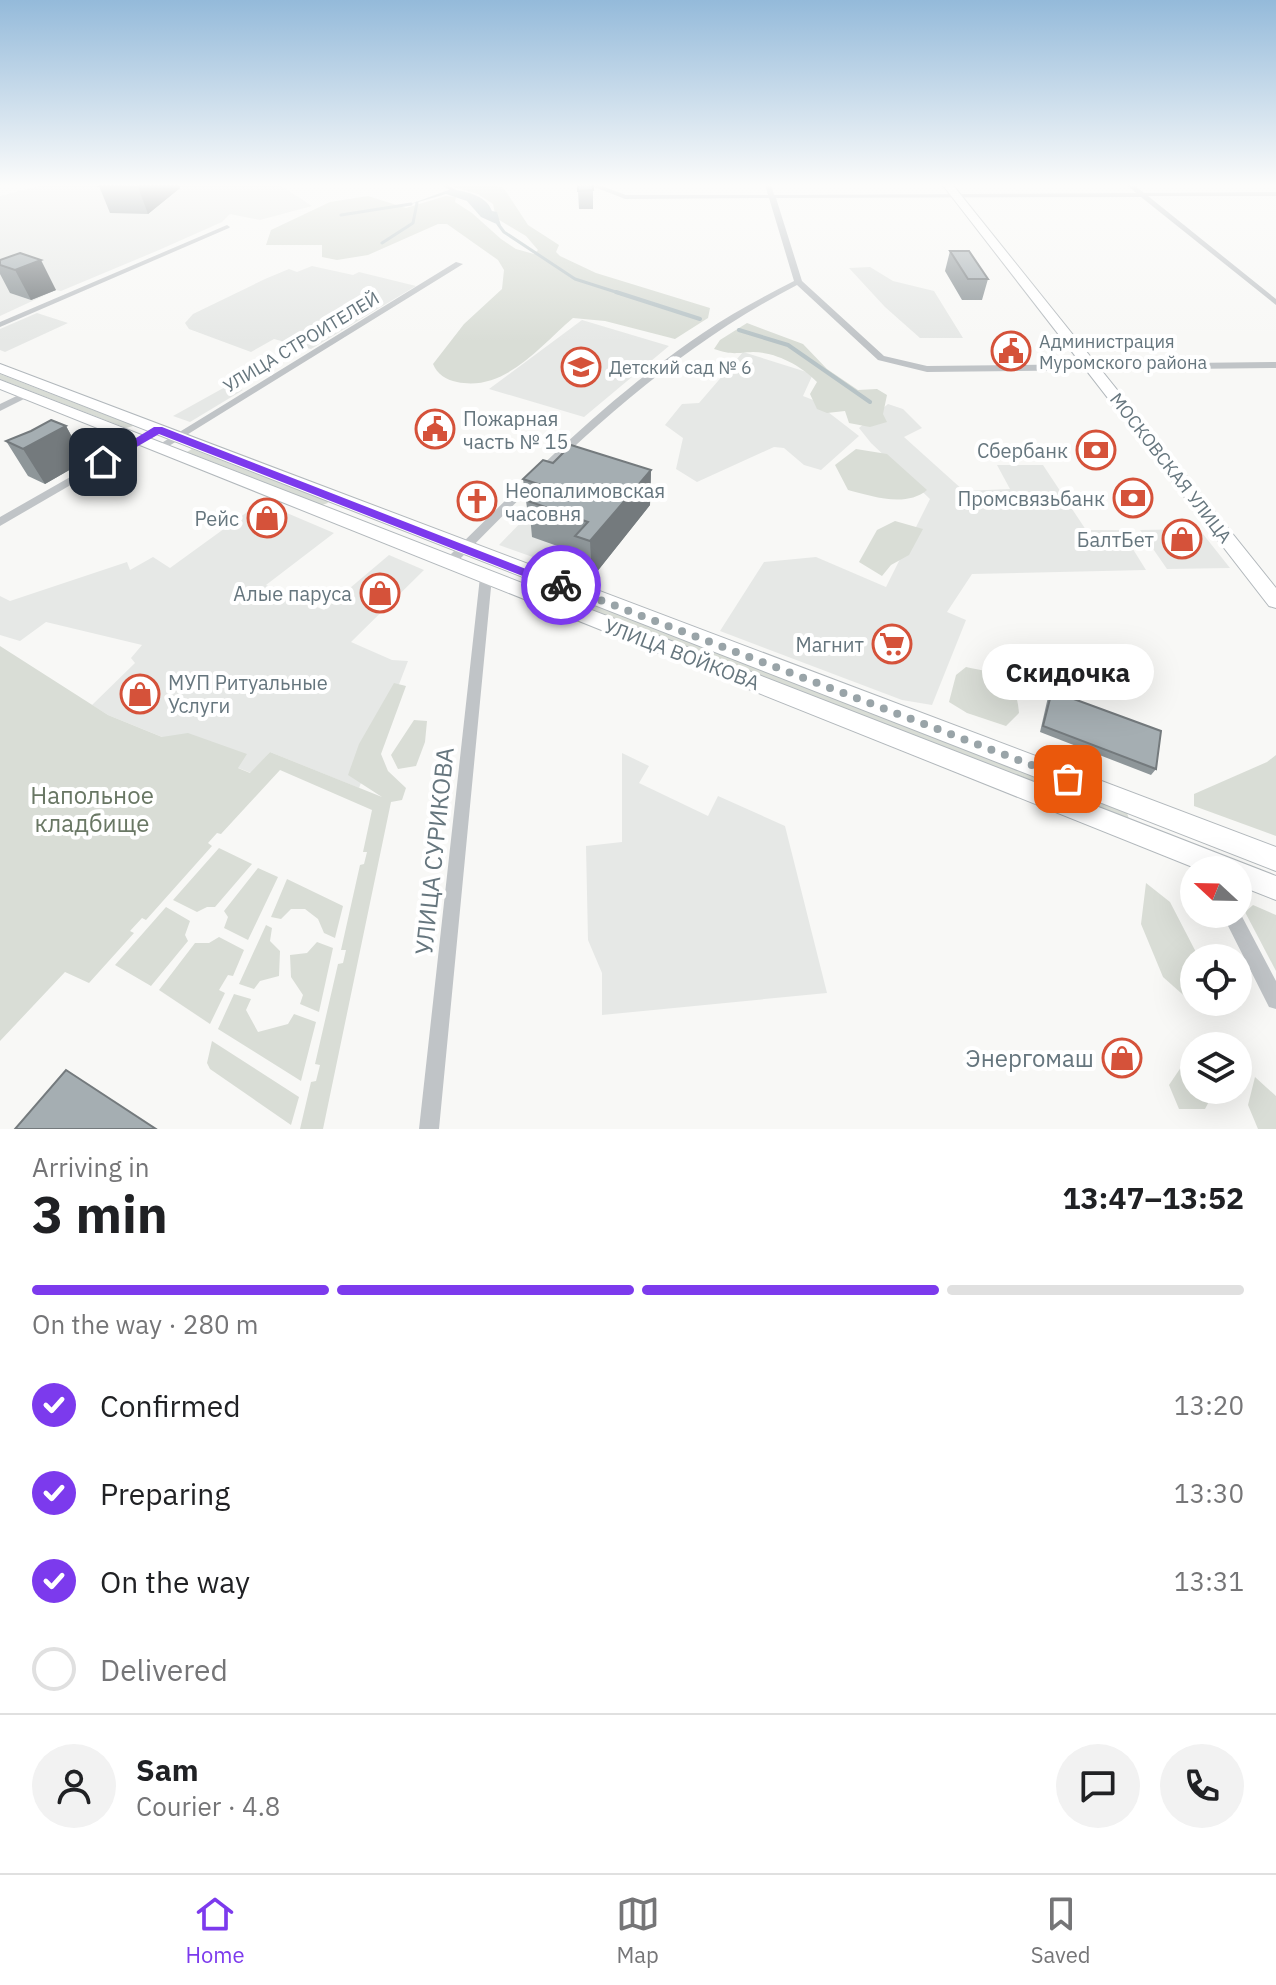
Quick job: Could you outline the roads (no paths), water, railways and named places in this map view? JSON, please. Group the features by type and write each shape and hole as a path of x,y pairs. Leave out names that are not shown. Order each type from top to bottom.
{"main road":[{"name":"МОСКОВСКАЯ УЛИЦА","path":"989,237 1276,601"},
{"name":"УЛИЦА ВОЙКОВА","path":"0,368 176,437 456,555 486,577 1184,856"},
{"name":"УЛИЦА ВОЙКОВА","path":"0,384 141,440 1276,859"},
{"path":"1252,879 1276,888"}],"street":[{"path":"0,325 205,237"},
{"path":"784,237 798,282 881,358 909,367 1276,365"},
{"path":"1194,237 1276,303"},
{"name":"УЛИЦА СТРОИТЕЛЕЙ","path":"160,447 459,264"},
{"path":"456,555 557,459 650,377 744,310 798,282"},
{"path":"0,408 27,394"},
{"path":"0,522 158,430"},
{"name":"УЛИЦА СУРИКОВА","path":"429,1129 486,577"},
{"path":"1185,824 1201,856"},
{"path":"1238,928 1276,1000"}],"waterway":[{"path":"382,243 392,237"},
{"path":"511,237 575,279 622,294"},
{"path":"616,292 700,319"},
{"path":"739,330 788,345 870,402"}],"place":[{"name":"Администрация Муромского района","path":"1011,351"},
{"name":"Детский сад № 6","path":"581,367"},
{"name":"Пожарная часть № 15","path":"435,429"},
{"name":"Сбербанк","path":"1096,450"},
{"name":"Промсвязьбанк","path":"1133,498"},
{"name":"Неопалимовская часовня","path":"477,501"},
{"name":"Рейс","path":"267,518"},
{"name":"БалтБет","path":"1182,539"},
{"name":"Алые паруса","path":"380,593"},
{"name":"Магнит","path":"892,644"},
{"name":"МУП Ритуальные Услуги","path":"140,694"},
{"name":"Скидочка","path":"1068,779"},
{"name":"Энергомаш","path":"1122,1058"}],"park label":[{"name":"Напольное кладбище","path":"92,809"}]}
